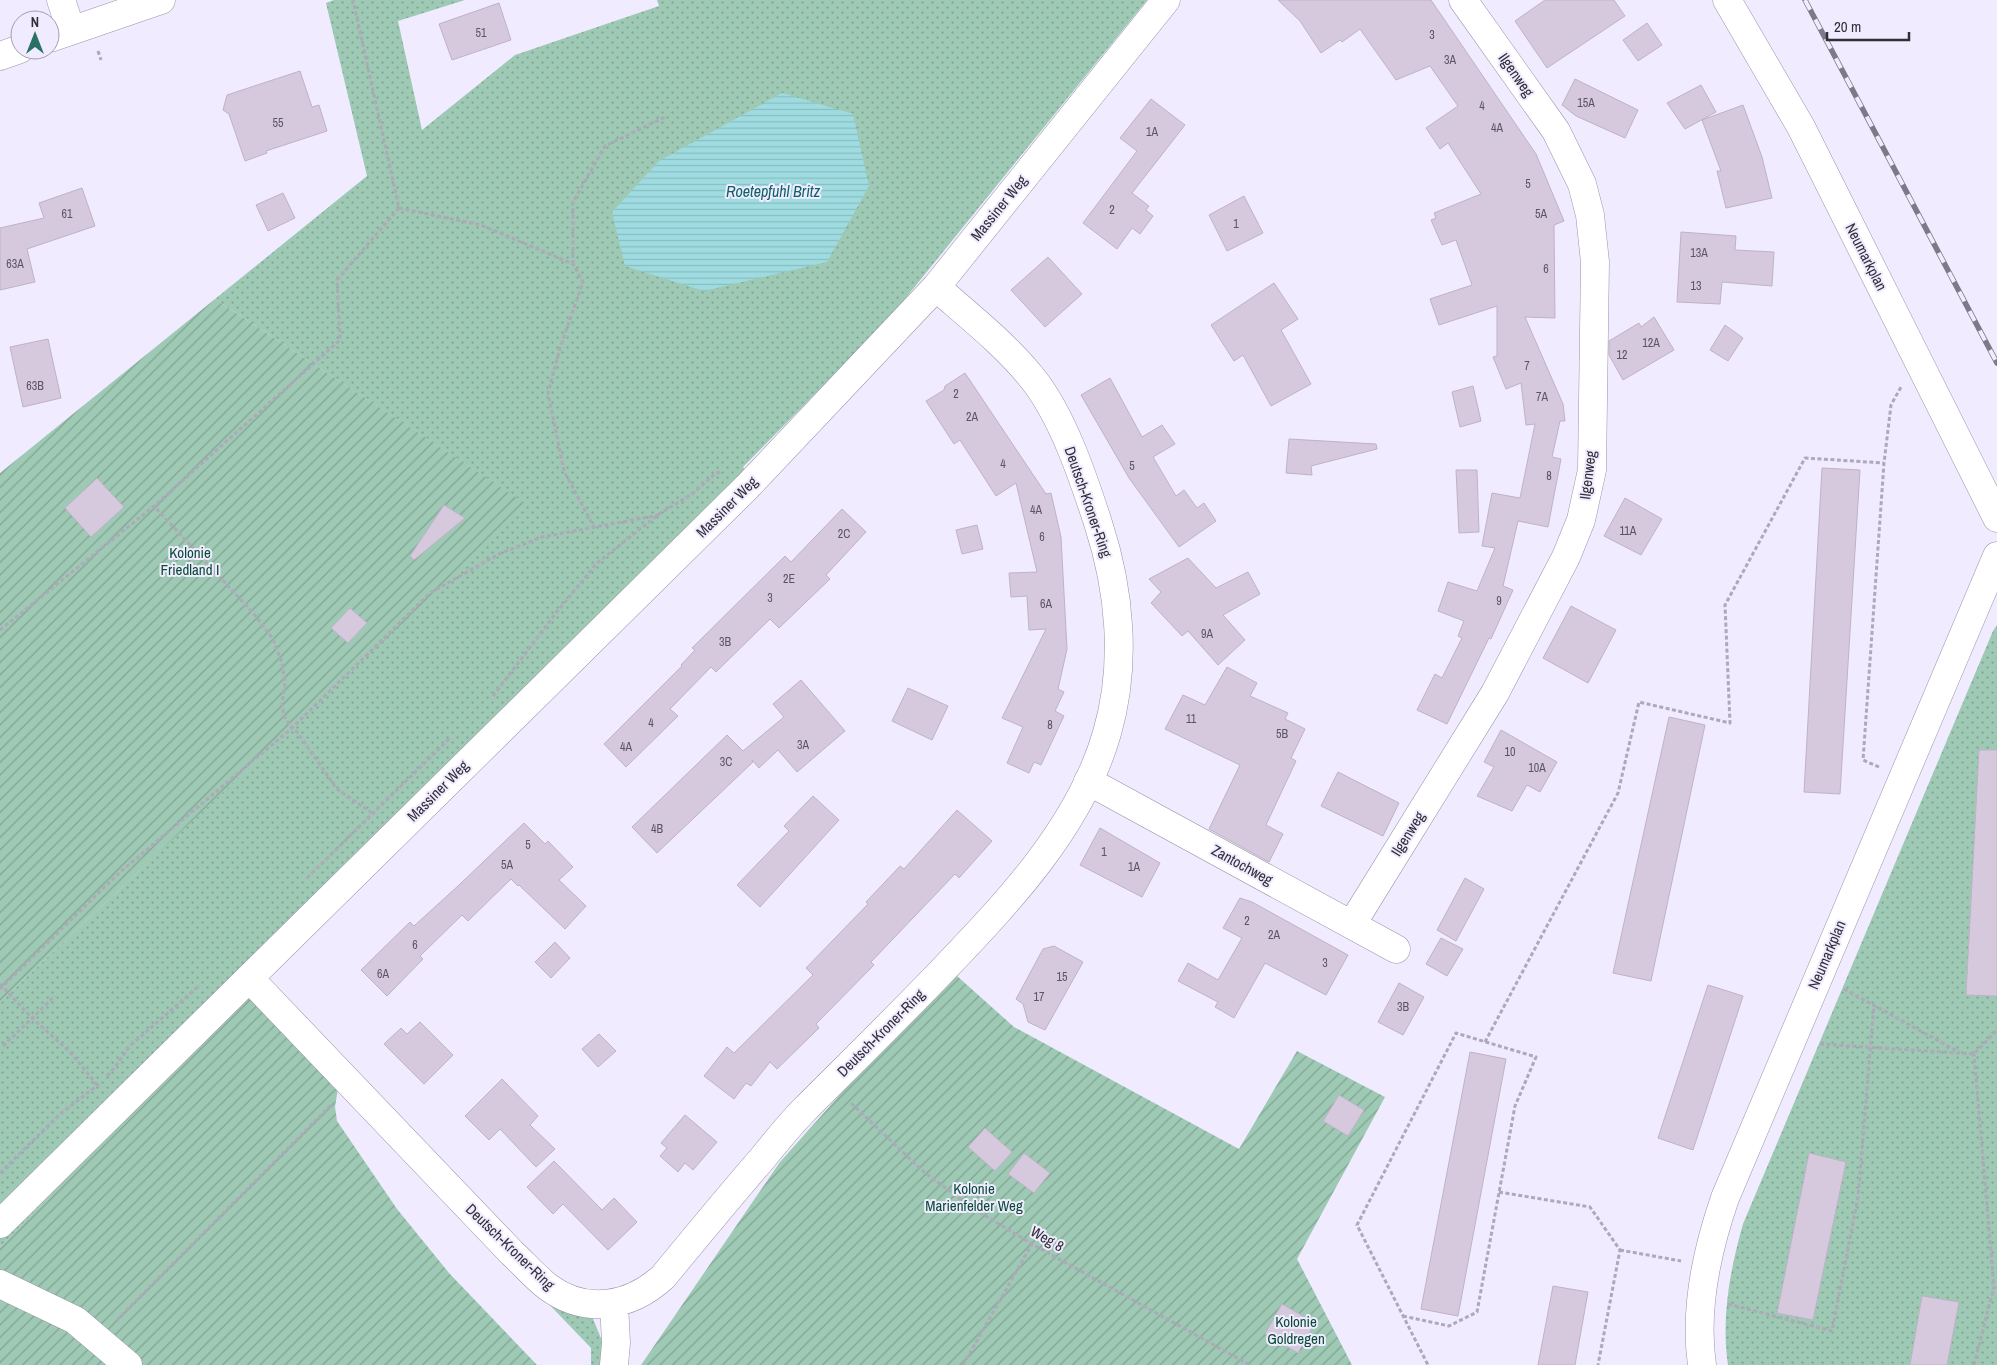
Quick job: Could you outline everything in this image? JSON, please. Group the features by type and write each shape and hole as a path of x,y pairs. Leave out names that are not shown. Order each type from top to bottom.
{"street":[{"path":"61,0 60,34 161,0"},
{"name":"Massiner Weg","path":"0,1224 747,487 936,287 1166,0"},
{"name":"Ilgenweg","path":"1352,924 1500,685 1566,557 1581,520 1592,470 1595,262 1590,215 1582,184 1556,131 1463,0"},
{"name":"Neumarkplan","path":"1727,0 1801,127 1997,518"},
{"name":"Deutsch-Kroner-Ring","path":"249,978 512,1253 548,1287 572,1301 601,1305 633,1298 650,1289 664,1277 801,1113 996,914 1018,888 1059,832 1088,781 1104,742 1112,710 1119,642 1114,587 1100,531 1085,484 1046,398 1020,363 936,287"},
{"name":"Neumarkplan","path":"1702,1365 1700,1351 1703,1292 1714,1229 1725,1198 1997,556"},
{"name":"Zantochweg","path":"1088,781 1396,949"},
{"path":"0,1284 75,1320 128,1365"},
{"path":"614,1303 616,1344 614,1365"}],"path":[{"path":"353,0 399,208"},
{"path":"594,527 564,471 548,393 560,348 583,282 573,264 572,202 605,146 665,116"},
{"path":"399,208 481,225 573,264"},
{"path":"0,630 154,506 340,340 337,280 399,208"},
{"path":"1886,770 1863,760 1884,463 1891,405 1902,385"},
{"path":"1485,1042 1618,793 1639,702 1730,723 1724,605 1805,458 1884,463"},
{"path":"493,696 597,563 659,514 692,494 716,474 728,470 747,487"},
{"path":"154,506 254,614 273,639 282,663 285,683 282,704 284,716 337,789 372,813"},
{"path":"117,1108 70,1052 1,987 119,873 292,728 430,593 499,554 542,538 659,514"},
{"path":"304,882 457,730"},
{"path":"0,1173 60,1116 98,1085 119,1064 130,1046 201,984"},
{"path":"1836,985 1960,1053"},
{"path":"3,1046 55,996"},
{"path":"1720,1302 1832,1330 1858,1198 1874,1005"},
{"path":"1974,1365 1996,1288 1974,1054 1997,1030"},
{"path":"1403,1316 1449,1326 1477,1312 1514,1106 1536,1057 1456,1034 1357,1225 1403,1316 1428,1365"},
{"path":"1812,1044 1974,1054"},
{"name":"Weg 8","path":"830,1084 924,1172 974,1208 1032,1244 1250,1365"},
{"path":"98,1339 335,1101"},
{"path":"1499,1192 1590,1207 1620,1250 1688,1263"},
{"path":"962,1365 1032,1244"},
{"path":"1598,1365 1620,1250"}],"green space":[{"path":"334,0 465,0 398,21 422,130 515,55 659,6 657,0 1147,0 887,321 743,467 748,473 0,1247 0,1002 527,505 215,299 367,176 326,3"},
{"name":"Kolonie Friedland I","path":"215,299 528,505 0,1002 0,473"},
{"path":"1997,625 1997,1365 1728,1365 1726,1311 1734,1259 1743,1224"},
{"name":"Kolonie Marienfelder Weg","path":"957,976 1014,1027 1239,1149 1297,1051 1385,1097 1297,1259 1352,1365 641,1365 780,1162 847,1087"},
{"path":"247,993 338,1088 335,1107 337,1121 397,1209 449,1273 537,1365 0,1365 0,1247"},
{"path":"543,1298 591,1314 605,1348 604,1365 591,1365 591,1348"}],"water":[{"name":"Roetepfuhl Britz","path":"782,93 853,114 869,186 827,262 704,291 625,266 612,212 659,161"}],"building":[{"path":"1278,0 1431,0 1536,154 1564,221 1554,225 1555,318 1525,317 1563,404 1565,421 1560,421 1552,457 1561,459 1548,527 1518,521 1503,586 1513,590 1491,639 1489,638 1447,724 1417,710 1435,674 1442,678 1462,638 1458,636 1464,621 1438,611 1448,582 1477,591 1495,548 1482,546 1492,493 1520,498 1535,424 1526,425 1521,383 1506,389 1493,357 1497,356 1497,306 1439,325 1430,299 1472,285 1456,240 1442,245 1431,220 1436,218 1434,213 1481,194 1448,143 1440,149 1426,128 1458,106 1430,66 1396,80 1360,29 1342,42 1340,40 1321,53 1300,21"},
{"path":"1545,0 1614,0 1625,16 1547,68 1515,21"},
{"path":"499,3 511,40 452,60 439,24"},
{"path":"1647,23 1662,45 1638,61 1623,40"},
{"path":"300,71 312,107 319,105 327,131 266,151 267,153 245,161 229,114 223,110 227,95"},
{"path":"1575,79 1638,110 1625,138 1576,116 1562,105"},
{"path":"1701,85 1716,112 1685,129 1667,103"},
{"path":"1151,99 1185,125 1132,193 1149,206 1146,210 1153,216 1140,234 1132,228 1117,249 1083,223 1137,151 1120,138"},
{"path":"1743,105 1762,157 1772,198 1726,208 1717,171 1721,171 1702,120"},
{"path":"82,188 95,226 27,249 35,282 0,290 0,228 44,218 39,203"},
{"path":"283,193 295,218 268,231 256,205"},
{"path":"1244,196 1263,233 1227,251 1209,215"},
{"path":"1681,232 1736,236 1735,250 1774,252 1772,286 1722,282 1720,304 1677,302"},
{"path":"1048,257 1082,294 1045,327 1011,290"},
{"path":"1274,283 1298,319 1281,330 1311,384 1271,406 1243,355 1234,361 1211,325"},
{"path":"1654,317 1674,350 1623,380 1609,355 1609,341 1639,323 1641,327"},
{"path":"1725,325 1743,338 1728,361 1710,350"},
{"path":"48,339 61,398 23,407 10,347"},
{"path":"965,373 1046,494 1051,493 1061,537 1067,649 1058,689 1064,692 1055,711 1064,716 1041,765 1034,762 1029,773 1007,763 1023,727 1002,718 1046,629 1029,630 1027,596 1011,597 1009,573 1037,572 1016,483 996,496 960,440 954,444 926,401 944,390 945,386"},
{"path":"1110,378 1142,437 1162,425 1175,444 1153,457 1176,496 1184,490 1197,508 1204,503 1216,521 1179,547 1129,478 1081,395"},
{"path":"1473,386 1481,421 1460,427 1452,392"},
{"path":"1289,439 1376,444 1377,449 1311,466 1312,475 1286,473"},
{"path":"1822,468 1860,470 1840,794 1804,792"},
{"path":"1456,470 1477,470 1479,532 1459,533"},
{"path":"97,478 124,507 91,537 65,508"},
{"path":"1625,498 1662,519 1641,555 1604,536"},
{"path":"444,505 465,518 414,560 410,556"},
{"path":"842,509 866,532 826,575 830,579 779,628 770,619 716,672 711,667 670,709 678,716 626,767 604,744 682,666 695,650 692,648 785,556 791,562"},
{"path":"977,525 983,549 962,554 956,530"},
{"path":"1188,558 1216,588 1248,572 1260,594 1223,615 1245,640 1218,665 1188,631 1182,636 1151,603 1161,592 1149,579"},
{"path":"1571,606 1616,630 1588,683 1543,658"},
{"path":"350,608 367,623 348,643 331,628"},
{"path":"1227,667 1257,683 1250,696 1288,713 1285,719 1305,729 1291,758 1296,761 1266,825 1283,834 1269,862 1209,829 1240,765 1165,729 1183,695 1205,705"},
{"path":"801,680 845,731 797,772 778,750 759,768 752,760 753,762 657,853 632,827 727,735 743,751 784,717 773,704"},
{"path":"908,688 948,706 932,740 892,721"},
{"path":"1669,717 1705,725 1651,981 1613,973"},
{"path":"1501,730 1557,762 1540,792 1527,785 1512,811 1477,796 1494,767 1484,762"},
{"path":"1979,750 1997,750 1997,996 1966,995"},
{"path":"1338,772 1399,803 1383,836 1321,806"},
{"path":"813,796 839,820 760,907 737,885 789,831 784,826"},
{"path":"957,810 992,841 959,878 955,874 871,962 874,965 816,1024 819,1028 777,1069 770,1062 751,1086 746,1083 734,1099 704,1076 727,1047 734,1053 813,975 806,968 868,904 866,902 900,866 904,869"},
{"path":"524,823 545,844 548,841 573,867 559,880 586,906 565,929 511,879 468,921 462,915 420,956 423,959 387,996 361,970 410,922 414,926"},
{"path":"1100,828 1160,863 1142,897 1080,865"},
{"path":"1465,878 1484,889 1456,941 1437,930"},
{"path":"1240,898 1252,902 1348,955 1326,995 1265,963 1234,1018 1215,1007 1218,1002 1178,981 1188,963 1218,980 1242,938 1223,928"},
{"path":"1441,938 1463,949 1447,976 1426,964"},
{"path":"555,942 570,958 551,978 535,962"},
{"path":"1054,946 1083,962 1045,1030 1028,1022 1023,1004 1016,999 1043,949"},
{"path":"1399,983 1424,997 1403,1035 1378,1022"},
{"path":"1708,985 1743,996 1693,1150 1658,1138"},
{"path":"420,1022 453,1055 424,1084 384,1044 401,1028 407,1034"},
{"path":"599,1034 616,1051 598,1067 582,1049"},
{"path":"1470,1052 1506,1059 1458,1316 1421,1309"},
{"path":"502,1079 538,1116 530,1125 555,1149 536,1167 500,1129 489,1140 465,1116"},
{"path":"1339,1095 1364,1110 1348,1136 1323,1121"},
{"path":"685,1115 717,1142 693,1170 685,1163 678,1172 660,1156 667,1148 661,1143"},
{"path":"985,1128 1012,1152 995,1171 968,1147"},
{"path":"1024,1153 1050,1173 1034,1193 1008,1174"},
{"path":"1809,1153 1846,1162 1813,1320 1777,1313"},
{"path":"554,1161 602,1210 614,1198 637,1222 608,1250 563,1204 553,1214 527,1187"},
{"path":"1553,1286 1588,1292 1575,1365 1538,1365"},
{"path":"1922,1296 1959,1302 1947,1365 1910,1365"},
{"path":"1282,1304 1315,1323 1298,1353 1265,1334"}],"railway":[{"path":"1805,0 1997,363"}],"park label":[{"name":"Kolonie Goldregen","path":"1296,1330"}]}
